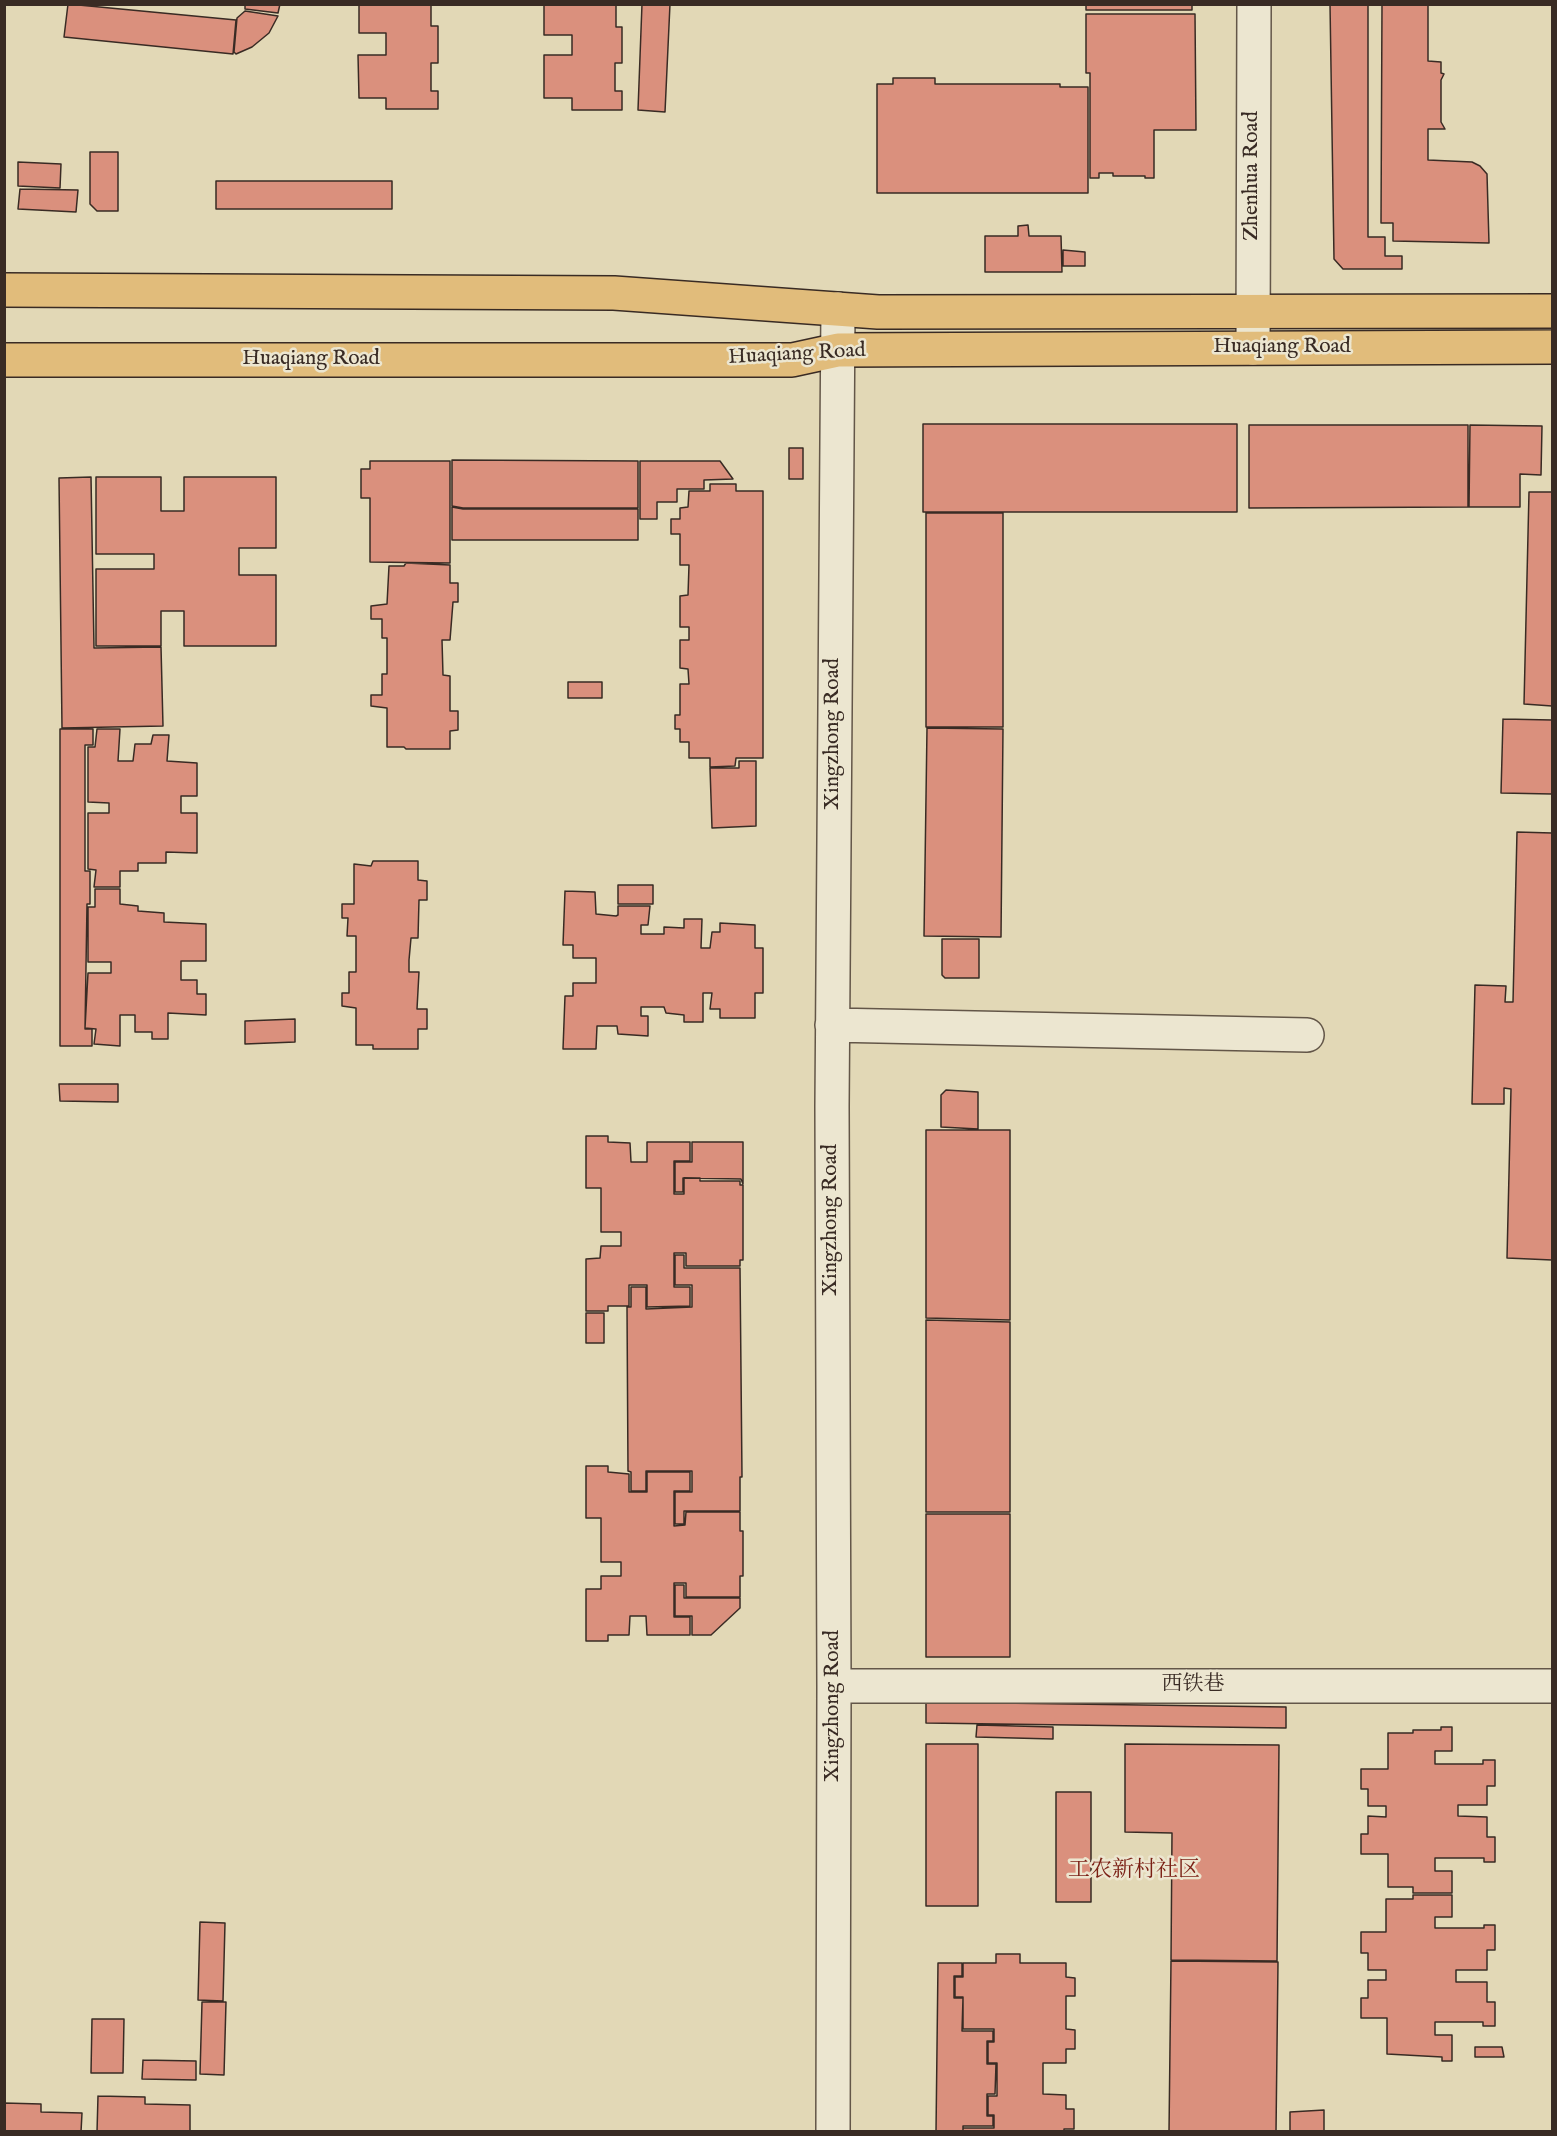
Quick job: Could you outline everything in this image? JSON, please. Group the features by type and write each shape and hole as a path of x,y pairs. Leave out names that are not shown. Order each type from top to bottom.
{"main road":[{"name":"Huaqiang Road","path":"4,290 614,293 878,312 1552,311"},
{"name":"Huaqiang Road","path":"4,360 792,360 838,350 1552,347"}],"street":[{"name":"Zhenhua Road","path":"1253,348 1254,4"},
{"name":"Xingzhong Road","path":"833,2132 832,1024 838,309"},
{"path":"832,1024 1307,1035"},
{"name":"西铁巷","path":"834,1686 1552,1686"}],"building":[{"path":"68,4 236,20 233,54 64,37"},
{"path":"245,4 280,4 278,13 245,9"},
{"path":"359,4 431,4 431,26 438,26 438,63 431,63 431,91 438,91 438,109 386,109 386,98 359,98 358,55 386,55 386,33 359,33"},
{"path":"544,4 616,4 616,27 622,27 622,63 615,63 615,91 622,91 622,110 572,110 572,98 544,98 544,55 572,55 572,35 544,35"},
{"path":"642,4 670,4 665,112 638,110"},
{"path":"1086,4 1192,4 1192,10 1086,10"},
{"path":"1330,4 1368,4 1368,237 1385,237 1385,256 1402,256 1402,269 1343,269 1334,259"},
{"path":"1382,4 1428,4 1428,61 1441,62 1441,73 1444,74 1441,80 1441,122 1445,129 1428,129 1428,160 1472,162 1480,166 1487,174 1489,243 1393,241 1393,223 1381,223"},
{"path":"245,11 278,16 269,33 252,47 236,54 234,52 237,18"},
{"path":"1086,14 1195,14 1196,130 1154,130 1154,178 1099,173 1099,178 1090,178 1090,73 1086,73"},
{"path":"893,78 935,78 935,84 1060,84 1060,87 1088,87 1088,193 877,193 877,84 893,84"},
{"path":"90,152 118,152 118,211 97,211 90,204"},
{"path":"18,162 61,164 60,188 18,186"},
{"path":"216,181 392,181 392,209 216,209"},
{"path":"20,189 78,190 76,212 18,209"},
{"path":"1028,225 1029,236 1061,236 1062,272 985,272 985,236 1018,236 1018,226"},
{"path":"1063,250 1085,252 1085,266 1063,266"},
{"path":"923,424 1237,424 1237,512 923,512"},
{"path":"1249,425 1468,425 1468,507 1249,508"},
{"path":"1470,425 1542,426 1541,475 1520,474 1520,507 1469,507"},
{"path":"789,448 803,448 803,479 789,479"},
{"path":"452,460 638,461 638,508 463,508 452,506"},
{"path":"370,461 450,461 450,563 370,562 370,498 361,498 361,469 370,469"},
{"path":"640,461 720,461 733,479 704,480 704,489 677,489 677,502 657,502 657,519 640,519"},
{"path":"91,477 94,648 161,647 163,726 62,728 59,478"},
{"path":"96,477 161,477 161,511 184,511 184,477 276,477 276,548 239,548 239,575 276,575 276,646 184,646 184,611 161,611 161,646 96,646 96,569 154,569 154,554 96,554"},
{"path":"710,484 736,484 736,491 763,491 763,758 736,758 735,766 710,767 710,758 689,758 689,742 680,742 680,729 675,729 675,715 680,715 680,684 689,684 688,669 680,668 680,640 689,640 689,627 680,627 680,596 688,595 689,565 680,565 680,534 671,534 671,519 680,519 680,508 688,507 689,491 710,491"},
{"path":"1529,492 1552,492 1552,706 1524,704"},
{"path":"452,507 463,509 638,509 638,540 452,540"},
{"path":"926,513 1003,513 1003,727 926,727"},
{"path":"406,563 450,565 450,583 458,583 458,602 453,602 450,640 442,640 443,675 450,676 450,711 458,711 458,730 450,731 450,749 387,747 387,708 371,706 371,695 382,695 382,674 387,674 387,638 382,638 382,619 371,619 371,606 387,604 389,566 404,566"},
{"path":"568,682 602,682 602,698 568,698"},
{"path":"1503,719 1552,720 1552,794 1501,793"},
{"path":"927,728 1003,729 1001,937 924,936"},
{"path":"60,729 93,729 93,745 85,745 85,871 90,871 90,904 87,904 85,1029 92,1029 92,1046 60,1046"},
{"path":"97,729 120,729 118,761 133,761 135,744 151,744 153,735 169,735 167,761 197,763 197,796 181,796 181,813 197,813 197,853 166,852 166,863 138,863 138,871 120,871 120,887 94,887 96,870 88,869 88,813 109,813 109,803 88,802 88,747 95,747"},
{"path":"739,761 756,761 756,826 712,828 710,768 739,768"},
{"path":"1517,832 1552,833 1552,1260 1507,1258 1511,1089 1504,1088 1504,1104 1472,1104 1475,985 1506,986 1505,1002 1513,1002"},
{"path":"373,861 418,861 418,880 427,881 427,900 419,900 418,938 411,938 409,960 409,972 419,972 417,1009 427,1009 427,1029 418,1029 418,1049 373,1049 373,1045 356,1045 356,1008 342,1006 342,993 349,993 349,972 356,972 356,936 347,936 348,918 342,918 342,904 354,904 354,864 371,866"},
{"path":"618,885 653,885 653,904 618,904"},
{"path":"95,889 120,889 120,904 138,906 138,911 164,913 164,922 206,924 206,961 181,961 181,980 197,980 197,994 206,994 206,1015 168,1013 168,1039 152,1039 152,1032 135,1032 135,1015 120,1015 120,1046 94,1044 96,1029 85,1028 88,973 111,973 111,962 88,962 88,907 95,907"},
{"path":"565,891 595,892 596,914 616,916 618,906 650,906 648,925 641,925 641,934 664,934 664,927 684,928 684,919 702,919 701,948 710,948 712,932 720,932 720,923 755,925 755,948 763,948 763,993 755,993 755,1018 720,1018 720,1009 710,1009 712,993 703,993 703,1022 684,1022 684,1015 666,1013 664,1007 641,1007 641,1016 648,1016 648,1036 618,1034 617,1026 597,1026 596,1049 563,1049 565,996 573,996 573,983 596,983 596,958 573,958 573,945 563,945"},
{"path":"942,939 979,939 979,978 945,978 942,975"},
{"path":"295,1019 295,1042 245,1044 245,1021"},
{"path":"59,1084 118,1084 118,1102 60,1101"},
{"path":"946,1090 978,1092 978,1129 941,1127 941,1095"},
{"path":"926,1130 1010,1130 1010,1320 926,1318"},
{"path":"586,1136 608,1136 608,1142 630,1143 631,1162 647,1162 647,1142 690,1142 690,1161 674,1161 674,1194 684,1194 684,1178 700,1178 700,1181 740,1181 740,1185 743,1185 743,1260 740,1260 740,1266 686,1266 686,1253 674,1253 674,1287 690,1287 690,1306 647,1307 647,1285 629,1285 629,1306 608,1306 608,1311 586,1311 586,1259 600,1258 601,1246 621,1246 621,1232 601,1232 601,1188 586,1188"},
{"path":"692,1142 743,1142 743,1184 741,1179 683,1178 683,1192 675,1192 675,1162 692,1162"},
{"path":"675,1255 684,1255 684,1268 740,1268 742,1477 740,1477 740,1511 684,1511 684,1524 675,1524 675,1492 692,1492 692,1471 646,1471 646,1491 631,1491 631,1472 628,1471 627,1307 631,1307 631,1287 646,1287 646,1309 692,1307 692,1285 675,1285"},
{"path":"586,1313 604,1313 604,1343 586,1343"},
{"path":"926,1320 1010,1322 1010,1512 926,1512"},
{"path":"586,1466 608,1466 608,1472 629,1474 629,1492 647,1492 647,1472 690,1472 690,1491 674,1491 674,1526 685,1525 686,1512 740,1512 740,1531 743,1531 743,1576 740,1576 740,1597 686,1597 686,1583 674,1583 674,1617 690,1617 690,1635 647,1635 646,1616 630,1616 629,1635 608,1635 608,1641 586,1641 586,1589 601,1589 601,1576 621,1576 621,1562 601,1562 601,1518 586,1518"},
{"path":"926,1514 1010,1514 1010,1657 926,1657"},
{"path":"675,1585 684,1585 684,1598 740,1598 740,1608 711,1635 692,1635 692,1616 675,1616"},
{"path":"926,1702 1286,1707 1286,1728 926,1723"},
{"path":"977,1725 1053,1727 1053,1739 976,1737"},
{"path":"1441,1727 1452,1727 1452,1751 1435,1751 1435,1764 1483,1764 1483,1760 1495,1760 1495,1786 1487,1786 1487,1805 1458,1805 1458,1816 1487,1817 1487,1837 1495,1837 1495,1862 1484,1862 1484,1858 1435,1858 1435,1871 1452,1871 1452,1893 1413,1893 1413,1887 1388,1887 1388,1854 1361,1854 1361,1834 1368,1834 1368,1816 1386,1817 1386,1806 1368,1806 1368,1789 1361,1789 1361,1769 1388,1769 1388,1733 1441,1730"},
{"path":"926,1744 978,1744 978,1906 926,1906"},
{"path":"1125,1744 1279,1745 1277,1961 1171,1960 1172,1833 1125,1832"},
{"path":"1056,1792 1091,1792 1091,1902 1056,1902"},
{"path":"1413,1895 1452,1895 1452,1917 1435,1917 1435,1928 1484,1928 1484,1925 1495,1925 1495,1950 1487,1950 1487,1970 1456,1970 1456,1982 1487,1982 1487,2002 1495,2002 1495,2026 1483,2026 1483,2022 1435,2022 1435,2035 1452,2035 1452,2061 1442,2061 1442,2057 1387,2054 1387,2018 1361,2018 1361,1998 1368,1998 1368,1980 1386,1980 1386,1970 1368,1970 1368,1953 1361,1953 1361,1932 1386,1932 1386,1899 1413,1899"},
{"path":"200,1922 225,1923 223,2001 198,2000"},
{"path":"996,1954 1020,1954 1020,1963 1066,1963 1066,1977 1075,1978 1075,1996 1066,1996 1066,2029 1075,2030 1075,2049 1066,2049 1066,2063 1043,2063 1043,2094 1066,2095 1066,2109 1074,2109 1074,2129 1064,2129 1064,2132 963,2132 963,2128 994,2128 994,2115 988,2115 988,2096 997,2096 997,2063 988,2063 988,2042 994,2042 994,2029 963,2029 963,1997 955,1997 955,1977 963,1977 963,1963 996,1963"},
{"path":"1171,1961 1278,1962 1276,2132 1169,2132"},
{"path":"938,1963 962,1963 962,1976 954,1976 954,1998 963,1998 962,2031 993,2031 993,2041 987,2041 987,2064 996,2064 995,2094 987,2094 987,2116 993,2116 993,2126 963,2126 963,2132 936,2132"},
{"path":"202,2002 226,2002 224,2075 200,2074"},
{"path":"92,2019 124,2019 123,2073 91,2073"},
{"path":"1475,2047 1502,2047 1504,2057 1475,2057"},
{"path":"143,2060 196,2061 196,2080 142,2079"},
{"path":"98,2096 145,2097 145,2104 190,2105 190,2132 97,2132"},
{"path":"4,2103 41,2104 41,2112 82,2113 81,2132 4,2132"},
{"path":"1324,2110 1324,2132 1290,2132 1290,2112"}],"district":[{"name":"工农新村社区","path":"1134,1871"}]}
